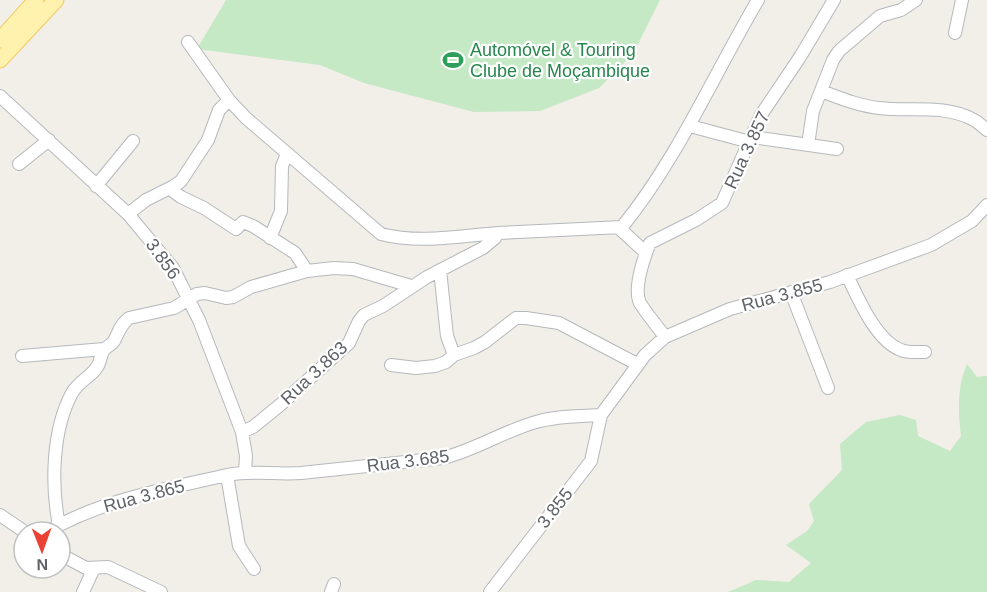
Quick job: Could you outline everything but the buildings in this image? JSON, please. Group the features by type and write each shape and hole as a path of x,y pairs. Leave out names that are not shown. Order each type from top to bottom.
{"main road":[{"path":"0,40 36,0"},
{"path":"0,60 56,0"}],"street":[{"path":"188,42 229,100 246,118 381,234 399,239 427,239 498,233 619,228 624,225 642,201 690,126 758,0"},
{"name":"Rua 3.857","path":"646,253 650,243 656,239 686,226 722,203 761,115 800,57 834,0"},
{"path":"808,145 811,119 832,60 843,46 880,16 901,10 916,0"},
{"path":"955,33 962,0"},
{"path":"821,91 852,103 877,108 952,113 971,118 987,130"},
{"name":"3.856","path":"0,96 128,214 173,268 189,299 242,432 246,456 245,472"},
{"path":"128,214 146,200 170,189 186,175 207,140 219,110 229,100"},
{"path":"690,126 751,139 837,149"},
{"path":"19,164 49,140"},
{"path":"96,186 133,141"},
{"path":"270,238 281,211 282,166 287,154"},
{"path":"170,189 236,229 245,222 294,253 307,271"},
{"name":"Rua 3.855","path":"601,415 638,364 665,338 730,309 847,275 931,245 972,221 987,206"},
{"path":"619,228 646,253 640,274 639,301 665,338"},
{"name":"Rua 3.863","path":"242,432 253,427 280,405 349,343 364,315 383,306 411,286 483,248 498,233"},
{"path":"22,356 104,349 113,343 123,323 129,318 174,308 205,293 226,298 233,297 250,287 307,271 334,268 353,269 411,286"},
{"path":"440,270 447,336 454,355"},
{"path":"847,275 869,318 889,344 900,350 924,352"},
{"path":"791,292 828,388"},
{"path":"391,365 416,368 435,366 450,360 454,355 474,348 516,318 559,323 638,364"},
{"path":"58,520 54,482 56,452 64,417 72,393 82,380 97,368 104,349"},
{"name":"Rua 3.685","path":"245,472 301,473 443,458 463,453 537,422 601,415"},
{"name":"3.855","path":"490,592 591,461 601,415"},
{"name":"Rua 3.865","path":"70,520 102,506 245,472"},
{"path":"227,475 239,546 254,569"},
{"path":"72,562 86,568 108,567 161,592"},
{"path":"83,592 94,568"}],"green space":[{"name":"Automóvel & Touring Clube de Moçambique","path":"226,0 660,0 633,54 599,88 540,111 474,112 364,83 320,65 197,49"},
{"path":"967,364 977,377 987,376 987,592 728,592 756,580 789,582 811,563 786,545 807,531 814,521 809,504 842,470 840,444 866,422 900,415 916,420 918,436 950,451 961,436 959,399 961,381"}],"place":[{"name":"Automóvel & Touring Clube de Moçambique","path":"453,60"}]}
